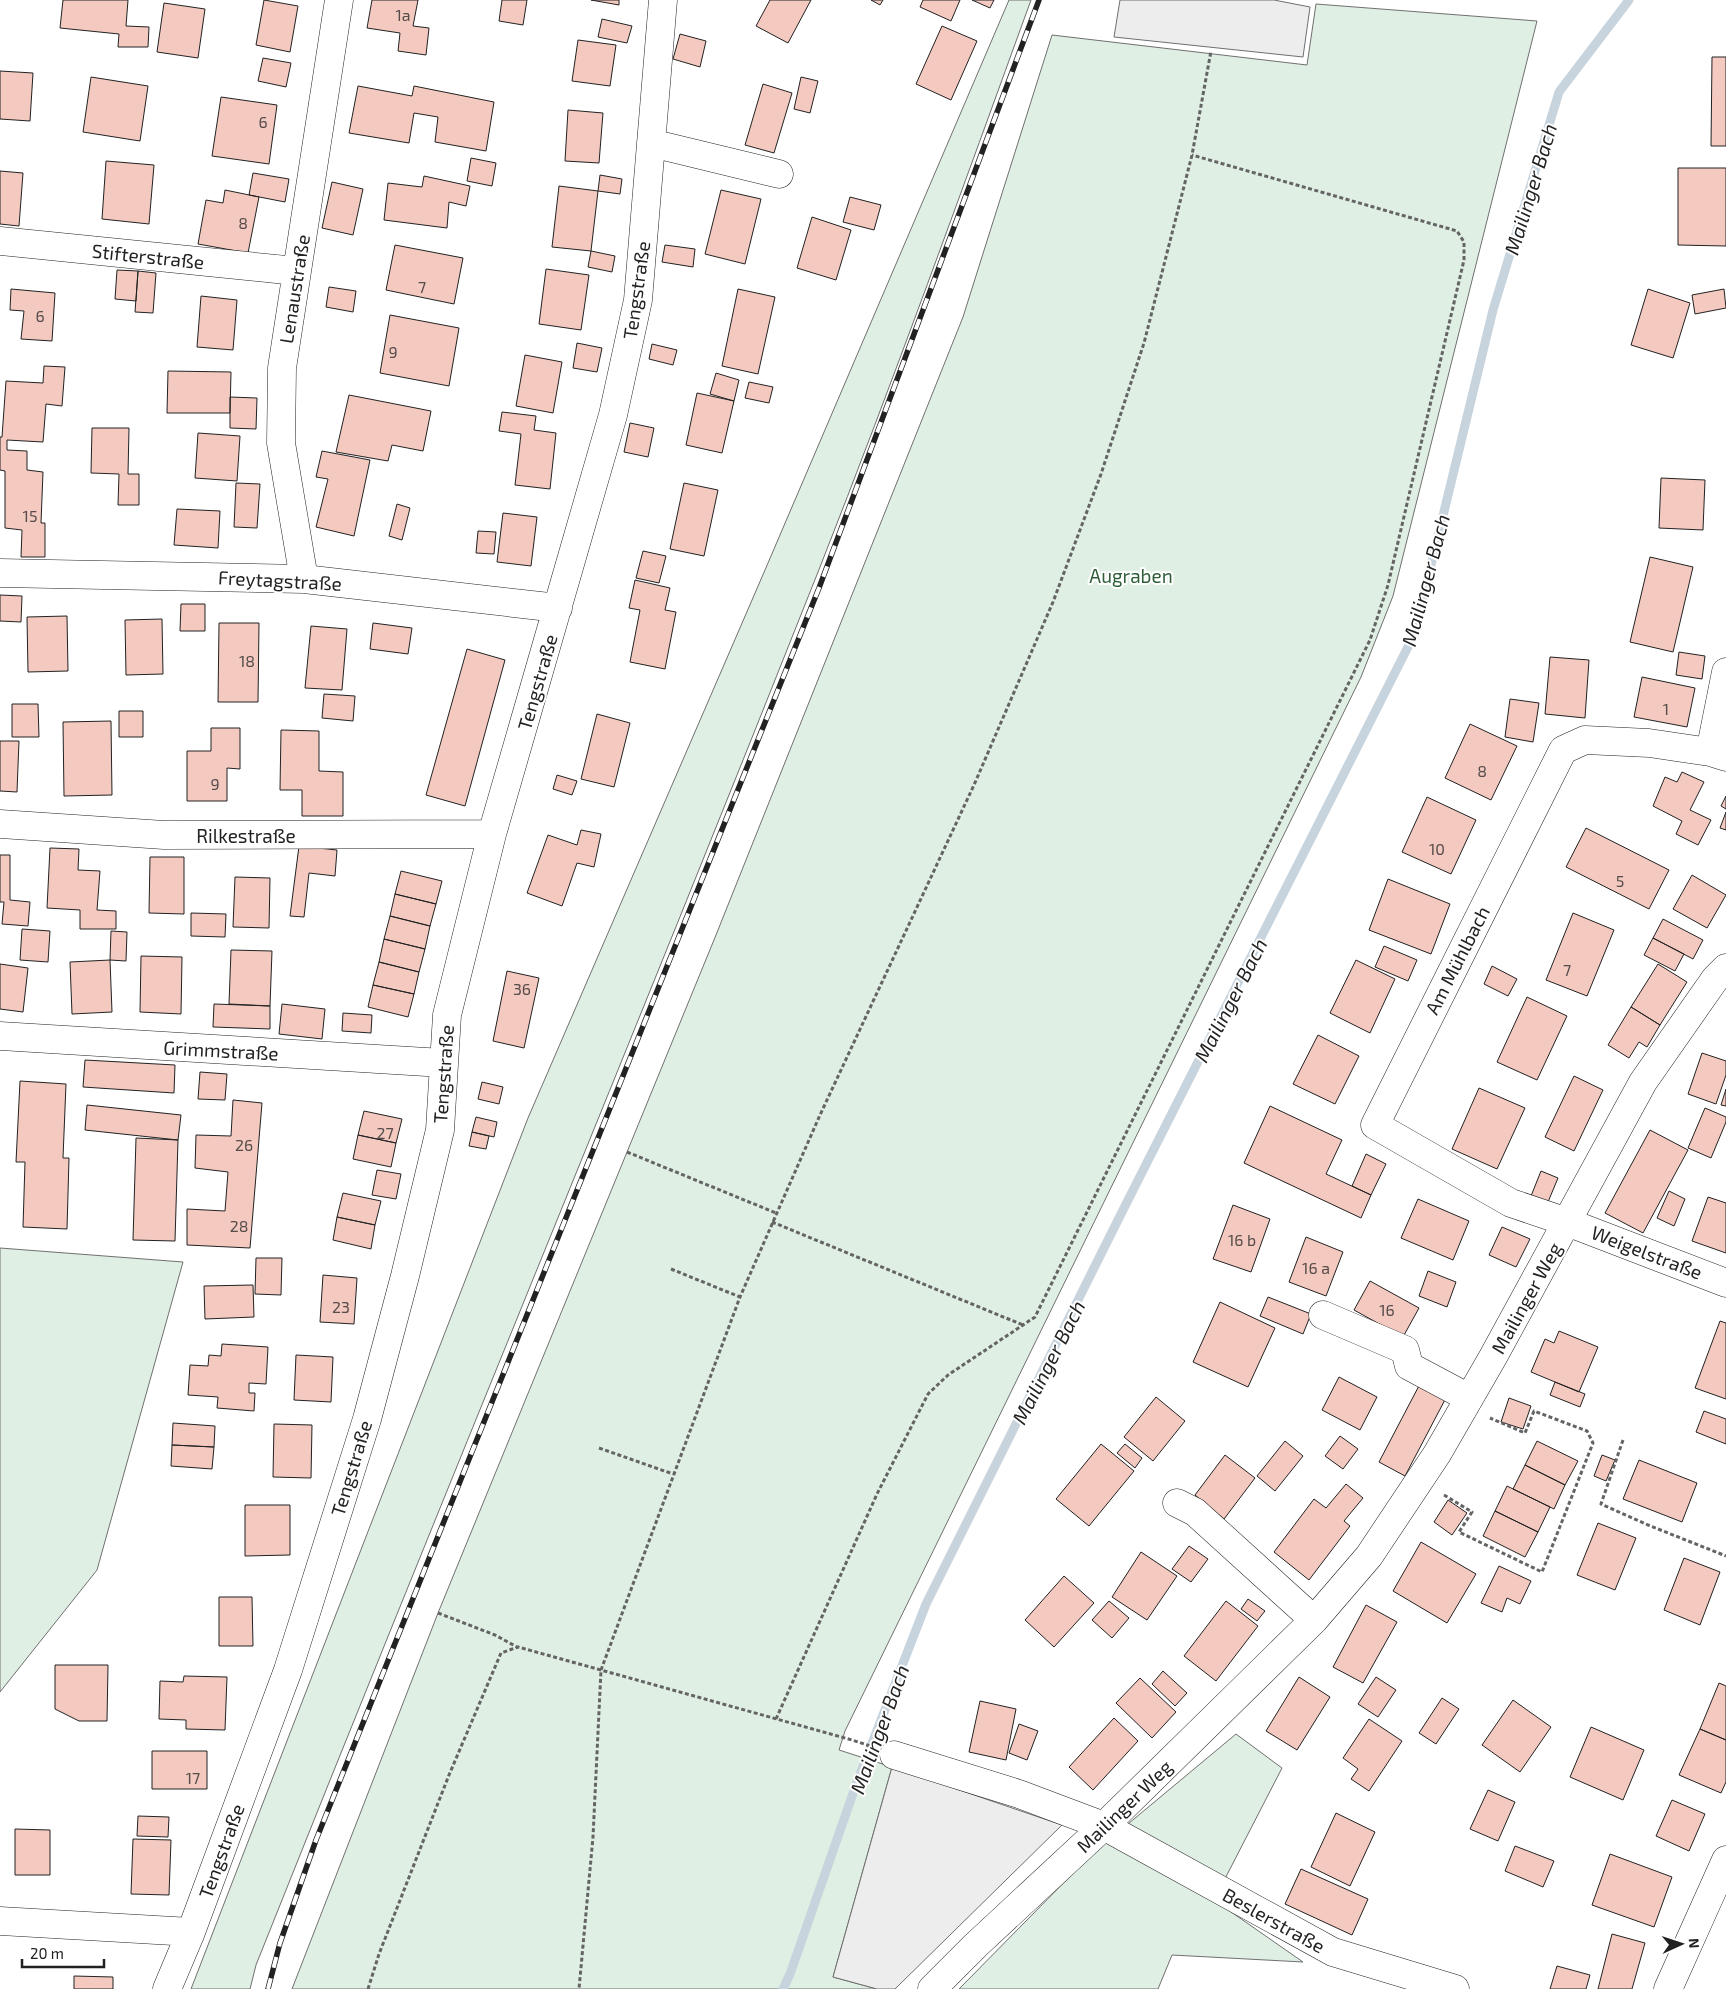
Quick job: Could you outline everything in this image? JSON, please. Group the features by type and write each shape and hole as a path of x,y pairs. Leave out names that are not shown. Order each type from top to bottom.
{"street":[{"name":"Lenaustraße","path":"304,578 281,443 282,368 339,0"},
{"name":"Tengstraße","path":"167,1989 191,1932 288,1670 367,1419 405,1276 440,1130 447,1015 492,834 613,415 638,300 662,0"},
{"path":"651,143 779,174"},
{"name":"Stifterstraße","path":"0,241 296,271"},
{"name":"Freytagstraße","path":"0,573 304,578 558,608"},
{"path":"1718,755 1726,672"},
{"name":"Am Mühlbach","path":"1567,1222 1511,1203 1375,1125 1563,750 1585,740 1649,743 1718,755"},
{"name":"Rilkestraße","path":"0,824 164,835 492,834"},
{"name":"Mailinger Weg","path":"932,1989 976,1945 1104,1826 1314,1620 1369,1556 1420,1480 1467,1403 1643,1082 1715,979 1726,968"},
{"name":"Grimmstraße","path":"0,1036 443,1063"},
{"name":"Weigelstraße","path":"1567,1222 1726,1283"},
{"path":"1323,1315 1405,1350 1409,1366 1467,1403"},
{"path":"1177,1503 1194,1512 1314,1620"},
{"name":"Beslerstraße","path":"894,1755 1019,1794 1104,1826 1333,1952 1455,1989"},
{"path":"1668,1989 1726,1860"},
{"path":"0,1921 191,1932"}],"path":[{"path":"579,1989 593,1837 601,1670 740,1297 776,1213 974,785 1053,602 1100,474 1144,343 1192,155 1211,51"},
{"path":"776,1718 873,1503 928,1394 948,1375 1035,1317 1370,640 1388,585 1464,260 1464,242 1456,231 1192,155"},
{"path":"627,1152 776,1213"},
{"path":"772,1222 1024,1325"},
{"path":"671,1269 740,1297"},
{"path":"1420,1480 1472,1512 1458,1532 1542,1572 1593,1443 1588,1431 1534,1411 1525,1433 1467,1403"},
{"path":"1623,1440 1601,1504 1726,1556"},
{"path":"599,1448 673,1474"},
{"path":"438,1613 495,1634 518,1647 852,1740"},
{"path":"368,1989 379,1954 446,1784 501,1653 518,1647"}],"green space":[{"path":"1009,0 1031,0 874,426 750,742 256,1965 250,1989 191,1989 528,1118"},
{"name":"Augraben","path":"1316,4 1537,21 1393,596 1361,677 845,1731 839,1750 892,1767 833,1977 877,1989 292,1989 438,1613 716,935 963,317 1052,35 1307,65"},
{"path":"0,1248 183,1262 97,1570 0,1692"},
{"path":"1236,1734 1282,1768 1214,1900 1303,1962 1172,1955 1158,1989 959,1989 1092,1854"}],"shaded area":[{"path":"1120,0 1274,0 1310,7 1303,57 1114,37"},
{"path":"892,1767 1062,1825 895,1989 877,1989 833,1977"}],"building":[{"path":"63,0 128,0 126,26 149,27 148,47 118,47 119,34 60,28"},
{"path":"264,0 298,6 290,52 256,45"},
{"path":"372,0 418,0 413,26 429,28 426,55 398,51 400,33 367,28"},
{"path":"502,0 527,0 523,25 499,21"},
{"path":"591,0 619,0 619,5"},
{"path":"770,0 811,0 788,43 756,26"},
{"path":"871,0 883,0 880,5"},
{"path":"923,0 960,0 951,21 920,7"},
{"path":"972,0 994,0 990,8"},
{"path":"164,3 205,9 198,58 157,52"},
{"path":"602,19 632,26 627,43 598,37"},
{"path":"942,26 977,41 951,100 916,84"},
{"path":"680,34 706,41 700,67 673,59"},
{"path":"578,40 616,45 610,86 572,81"},
{"path":"1712,57 1726,57 1726,146 1711,146"},
{"path":"263,58 291,63 286,87 258,81"},
{"path":"0,71 33,73 30,121 0,119"},
{"path":"91,77 148,86 140,141 83,132"},
{"path":"801,77 818,81 810,113 794,109"},
{"path":"763,84 792,93 774,153 745,145"},
{"path":"358,86 412,96 414,86 494,102 486,151 435,142 438,117 414,113 409,143 349,133"},
{"path":"221,97 277,105 269,164 212,156"},
{"path":"568,110 603,113 599,163 565,161"},
{"path":"471,158 496,163 492,186 467,181"},
{"path":"106,161 154,165 149,224 102,219"},
{"path":"1678,168 1726,168 1726,246 1678,245"},
{"path":"0,171 23,173 19,226 0,224"},
{"path":"253,173 289,179 285,202 249,195"},
{"path":"600,175 622,179 620,194 598,191"},
{"path":"424,176 470,186 466,206 449,202 447,228 384,220 388,183 422,187"},
{"path":"332,182 363,189 353,235 322,228"},
{"path":"559,186 598,191 591,251 552,247"},
{"path":"225,190 259,197 248,253 198,244 206,200 223,203"},
{"path":"721,190 761,199 745,264 705,254"},
{"path":"850,197 881,205 874,230 843,222"},
{"path":"812,217 851,230 836,280 797,268"},
{"path":"395,245 463,258 454,304 386,290"},
{"path":"665,245 695,249 693,267 662,262"},
{"path":"591,251 615,256 612,272 588,267"},
{"path":"546,269 589,275 581,330 539,324"},
{"path":"117,270 138,271 136,301 115,299"},
{"path":"138,271 156,273 153,313 135,312"},
{"path":"329,287 356,291 353,312 326,307"},
{"path":"11,289 55,293 52,341 21,339 24,311 10,310"},
{"path":"738,289 775,297 758,374 722,366"},
{"path":"1648,289 1690,303 1673,358 1631,345"},
{"path":"1724,289 1726,308 1695,314 1692,295"},
{"path":"201,296 237,300 233,350 197,347"},
{"path":"390,315 459,328 449,386 380,373"},
{"path":"577,343 602,348 597,372 573,368"},
{"path":"652,344 677,350 673,365 649,359"},
{"path":"525,355 562,362 553,413 516,406"},
{"path":"44,366 65,367 62,406 46,404 43,442 7,440 7,450 27,451 27,470 43,472 41,523 45,523 45,557 21,557 22,530 5,528 5,471 0,470 0,437 2,437 6,381 43,383"},
{"path":"168,371 231,372 230,413 167,413"},
{"path":"716,373 739,380 734,401 710,394"},
{"path":"749,382 773,387 769,403 745,398"},
{"path":"697,393 734,401 722,453 686,445"},
{"path":"349,395 431,411 423,451 392,445 388,461 336,452"},
{"path":"230,397 257,398 256,429 230,428"},
{"path":"502,412 536,416 534,430 556,433 550,489 515,485 521,434 499,431"},
{"path":"630,423 654,428 648,457 624,452"},
{"path":"92,428 129,428 128,474 139,474 139,505 118,505 119,474 91,473"},
{"path":"198,433 240,436 237,481 195,478"},
{"path":"322,451 370,460 354,536 316,527 328,479 316,477"},
{"path":"1661,478 1705,480 1703,530 1659,528"},
{"path":"236,483 260,484 257,528 234,527"},
{"path":"684,483 718,490 704,556 670,549"},
{"path":"397,504 410,508 402,540 389,536"},
{"path":"177,509 220,511 218,548 174,545"},
{"path":"503,513 537,517 531,566 497,562"},
{"path":"478,531 496,532 494,554 476,553"},
{"path":"643,551 666,556 659,583 636,578"},
{"path":"1650,557 1693,567 1673,652 1630,642"},
{"path":"635,580 670,588 665,610 676,612 665,669 630,662 640,610 629,608"},
{"path":"0,595 22,596 21,622 0,621"},
{"path":"181,604 205,604 205,631 180,631"},
{"path":"67,616 68,671 28,672 27,617"},
{"path":"162,619 163,674 126,675 125,620"},
{"path":"219,623 259,623 258,702 218,702"},
{"path":"373,623 412,628 408,654 370,649"},
{"path":"311,626 347,629 342,690 305,688"},
{"path":"467,649 505,660 465,806 426,795"},
{"path":"1679,652 1705,656 1702,679 1676,675"},
{"path":"1550,657 1589,660 1585,718 1545,714"},
{"path":"1642,677 1695,688 1687,727 1634,717"},
{"path":"324,694 355,696 353,721 322,718"},
{"path":"1510,699 1539,703 1533,742 1505,737"},
{"path":"12,704 38,704 39,737 12,737"},
{"path":"119,711 143,711 143,737 119,737"},
{"path":"597,714 630,723 614,787 581,779"},
{"path":"111,721 112,795 64,796 63,722"},
{"path":"1470,724 1517,746 1491,800 1445,778"},
{"path":"211,728 240,728 240,769 227,768 227,801 187,801 187,751 211,751"},
{"path":"281,730 319,731 319,771 343,772 343,816 302,816 302,790 280,790"},
{"path":"0,741 19,741 17,792 0,791"},
{"path":"1682,772 1704,782 1690,810 1711,820 1698,845 1676,834 1682,821 1653,806 1665,777 1677,782"},
{"path":"557,775 577,781 572,795 553,789"},
{"path":"1726,796 1726,809 1721,806"},
{"path":"1427,797 1476,820 1451,874 1402,852"},
{"path":"1726,812 1726,830 1720,828"},
{"path":"1586,828 1669,870 1649,909 1566,867"},
{"path":"581,830 601,834 594,867 577,863 562,906 527,893 548,835 577,845"},
{"path":"299,846 337,850 335,876 309,873 304,917 290,916"},
{"path":"50,848 79,849 78,870 100,871 97,910 116,911 116,929 80,929 80,910 47,908"},
{"path":"0,855 10,855 10,900 30,902 28,926 2,924 4,902 0,902"},
{"path":"150,857 184,857 184,914 149,913"},
{"path":"401,871 442,881 436,904 395,894"},
{"path":"1692,875 1726,895 1707,928 1673,909"},
{"path":"235,877 270,878 269,928 233,927"},
{"path":"1388,879 1450,904 1431,954 1369,930"},
{"path":"395,894 436,904 430,926 390,916"},
{"path":"191,913 226,914 225,937 191,936"},
{"path":"1573,913 1614,930 1587,996 1546,980"},
{"path":"390,916 430,926 425,949 384,939"},
{"path":"1663,919 1703,940 1693,959 1653,938"},
{"path":"22,929 50,931 48,962 20,960"},
{"path":"111,931 127,932 126,961 110,960"},
{"path":"1653,938 1684,954 1675,971 1644,955"},
{"path":"384,939 425,949 419,972 379,962"},
{"path":"1384,946 1417,960 1408,981 1375,967"},
{"path":"231,950 272,951 270,1006 229,1004"},
{"path":"141,956 182,957 181,1014 140,1012"},
{"path":"110,960 112,1012 72,1014 70,962"},
{"path":"1356,960 1395,979 1370,1033 1330,1013"},
{"path":"379,962 419,972 414,994 373,985"},
{"path":"0,964 28,968 23,1012 0,1009"},
{"path":"1658,964 1687,982 1660,1025 1631,1007"},
{"path":"1492,966 1517,979 1508,996 1484,984"},
{"path":"507,971 539,978 524,1048 493,1041"},
{"path":"373,985 414,994 408,1017 368,1007"},
{"path":"1527,997 1567,1016 1537,1080 1497,1062"},
{"path":"214,1004 270,1006 270,1029 213,1027"},
{"path":"282,1004 325,1009 322,1039 279,1034"},
{"path":"1631,1007 1660,1025 1647,1047 1639,1042 1629,1058 1608,1045"},
{"path":"343,1013 372,1015 371,1033 342,1031"},
{"path":"1318,1035 1359,1056 1335,1104 1293,1084"},
{"path":"1702,1053 1726,1061 1726,1075 1716,1104 1688,1094"},
{"path":"85,1060 175,1065 174,1093 83,1087"},
{"path":"200,1072 227,1074 225,1100 198,1099"},
{"path":"1574,1076 1603,1090 1574,1151 1545,1137"},
{"path":"20,1081 66,1084 63,1158 69,1158 67,1229 23,1227 25,1162 16,1162"},
{"path":"482,1082 503,1087 499,1104 478,1099"},
{"path":"1479,1088 1525,1108 1497,1169 1452,1149"},
{"path":"1726,1089 1726,1106 1721,1105"},
{"path":"233,1100 262,1103 250,1248 187,1245 187,1209 225,1211 228,1172 195,1168 196,1135 231,1136"},
{"path":"87,1105 181,1115 178,1140 85,1130"},
{"path":"1270,1106 1342,1140 1326,1174 1371,1195 1361,1218 1244,1163"},
{"path":"1705,1108 1726,1117 1726,1122 1711,1158 1688,1148"},
{"path":"364,1111 402,1119 396,1143 358,1135"},
{"path":"476,1117 497,1122 494,1137 472,1132"},
{"path":"1650,1130 1688,1150 1643,1233 1605,1213"},
{"path":"472,1132 489,1136 486,1149 469,1146"},
{"path":"358,1135 396,1143 391,1167 353,1159"},
{"path":"136,1138 178,1140 175,1241 133,1240"},
{"path":"1366,1154 1386,1164 1371,1195 1352,1186"},
{"path":"377,1170 401,1174 396,1199 372,1195"},
{"path":"1541,1171 1558,1178 1548,1202 1531,1196"},
{"path":"1669,1191 1685,1199 1674,1226 1657,1218"},
{"path":"343,1193 381,1201 375,1225 337,1217"},
{"path":"1708,1197 1726,1203 1726,1253 1692,1241"},
{"path":"1418,1199 1469,1221 1453,1260 1401,1238"},
{"path":"1233,1205 1270,1219 1251,1272 1213,1259"},
{"path":"337,1217 375,1225 371,1249 333,1240"},
{"path":"1502,1227 1530,1239 1516,1267 1489,1255"},
{"path":"1306,1237 1343,1252 1326,1296 1289,1282"},
{"path":"256,1258 282,1258 281,1295 255,1294"},
{"path":"1428,1271 1456,1282 1447,1307 1419,1296"},
{"path":"323,1275 357,1278 354,1324 320,1322"},
{"path":"1370,1281 1419,1308 1403,1337 1354,1310"},
{"path":"253,1285 254,1317 205,1319 204,1286"},
{"path":"1268,1297 1311,1314 1303,1334 1260,1316"},
{"path":"1220,1302 1275,1328 1248,1387 1193,1362"},
{"path":"1720,1321 1726,1323 1726,1399 1695,1388"},
{"path":"1559,1331 1598,1347 1579,1392 1531,1372 1545,1339 1554,1343"},
{"path":"222,1344 268,1347 266,1384 249,1383 249,1393 255,1393 254,1411 217,1408 218,1397 188,1395 190,1365 208,1366 209,1355 221,1356"},
{"path":"296,1355 333,1357 331,1402 294,1400"},
{"path":"1339,1377 1377,1397 1360,1430 1322,1410"},
{"path":"1422,1380 1448,1394 1405,1476 1379,1462"},
{"path":"1555,1382 1585,1394 1580,1407 1550,1395"},
{"path":"1156,1397 1185,1421 1153,1461 1124,1437"},
{"path":"1509,1398 1531,1406 1523,1429 1501,1422"},
{"path":"1704,1411 1726,1419 1726,1444 1696,1432"},
{"path":"173,1423 215,1426 214,1447 172,1445"},
{"path":"274,1424 312,1425 311,1478 273,1477"},
{"path":"1340,1436 1358,1449 1343,1469 1325,1456"},
{"path":"1285,1441 1303,1456 1275,1491 1257,1476"},
{"path":"1537,1441 1578,1461 1565,1485 1525,1465"},
{"path":"1101,1444 1134,1471 1089,1526 1056,1499"},
{"path":"1125,1444 1142,1458 1135,1468 1117,1453"},
{"path":"172,1445 214,1447 212,1469 171,1466"},
{"path":"1225,1455 1255,1478 1224,1519 1195,1495"},
{"path":"1602,1455 1615,1460 1606,1481 1594,1476"},
{"path":"1639,1460 1697,1483 1682,1522 1623,1499"},
{"path":"1525,1465 1565,1485 1554,1509 1513,1489"},
{"path":"1346,1484 1363,1498 1344,1521 1350,1526 1309,1580 1274,1552 1314,1499 1326,1508"},
{"path":"1507,1486 1550,1507 1538,1532 1495,1511"},
{"path":"1448,1500 1467,1513 1452,1535 1434,1522"},
{"path":"245,1505 290,1505 290,1555 245,1556"},
{"path":"1495,1511 1538,1532 1525,1557 1483,1536"},
{"path":"1598,1523 1636,1538 1615,1590 1577,1575"},
{"path":"1421,1542 1476,1574 1447,1623 1393,1591"},
{"path":"1189,1546 1208,1559 1191,1582 1172,1569"},
{"path":"1141,1552 1177,1576 1147,1620 1112,1597"},
{"path":"1684,1558 1720,1572 1700,1625 1664,1610"},
{"path":"1499,1566 1531,1581 1520,1604 1507,1598 1502,1612 1481,1603"},
{"path":"1064,1576 1094,1603 1054,1647 1025,1620"},
{"path":"219,1597 252,1597 253,1646 219,1646"},
{"path":"1248,1599 1265,1611 1257,1621 1241,1609"},
{"path":"1109,1601 1129,1618 1112,1638 1092,1620"},
{"path":"1226,1601 1258,1626 1216,1681 1184,1656"},
{"path":"1366,1605 1397,1622 1363,1683 1333,1667"},
{"path":"55,1665 108,1665 107,1721 79,1721 55,1709"},
{"path":"1163,1671 1187,1693 1175,1706 1152,1684"},
{"path":"184,1676 227,1677 225,1730 186,1729 186,1720 159,1719 160,1681 183,1682"},
{"path":"1299,1677 1330,1697 1297,1750 1266,1731"},
{"path":"1376,1677 1396,1690 1378,1717 1358,1704"},
{"path":"1140,1678 1176,1712 1152,1738 1116,1703"},
{"path":"1719,1683 1726,1686 1726,1740 1700,1729"},
{"path":"1442,1698 1459,1709 1436,1744 1419,1733"},
{"path":"1513,1700 1551,1727 1520,1772 1482,1745"},
{"path":"980,1701 1016,1709 1006,1760 969,1752"},
{"path":"1114,1718 1138,1741 1093,1790 1069,1767"},
{"path":"1369,1719 1402,1741 1369,1791 1351,1779 1358,1769 1343,1758"},
{"path":"1019,1724 1038,1731 1027,1760 1009,1753"},
{"path":"1591,1727 1644,1750 1623,1800 1570,1777"},
{"path":"1700,1729 1726,1740 1726,1782 1721,1793 1679,1775"},
{"path":"152,1751 207,1751 207,1789 152,1789"},
{"path":"1488,1790 1515,1802 1498,1841 1470,1829"},
{"path":"1672,1800 1705,1814 1689,1851 1656,1836"},
{"path":"1336,1813 1375,1832 1350,1886 1311,1867"},
{"path":"138,1816 169,1817 168,1837 137,1836"},
{"path":"15,1829 50,1830 50,1875 15,1875"},
{"path":"133,1839 171,1840 169,1895 131,1894"},
{"path":"1515,1846 1554,1861 1543,1887 1505,1871"},
{"path":"1610,1854 1672,1877 1654,1927 1592,1905"},
{"path":"1301,1869 1368,1899 1352,1935 1285,1904"},
{"path":"1612,1934 1645,1943 1632,1989 1598,1989"},
{"path":"1557,1966 1590,1975 1586,1989 1550,1989"},
{"path":"74,1976 113,1977 113,1989 74,1989"}],"waterway":[{"name":"Mailinger Bach","path":"783,1989 790,1974 857,1782 926,1604 1414,635 1493,310 1559,92 1629,0"}],"railway":[{"path":"268,1989 280,1943 316,1840 819,588 1039,0"}]}
